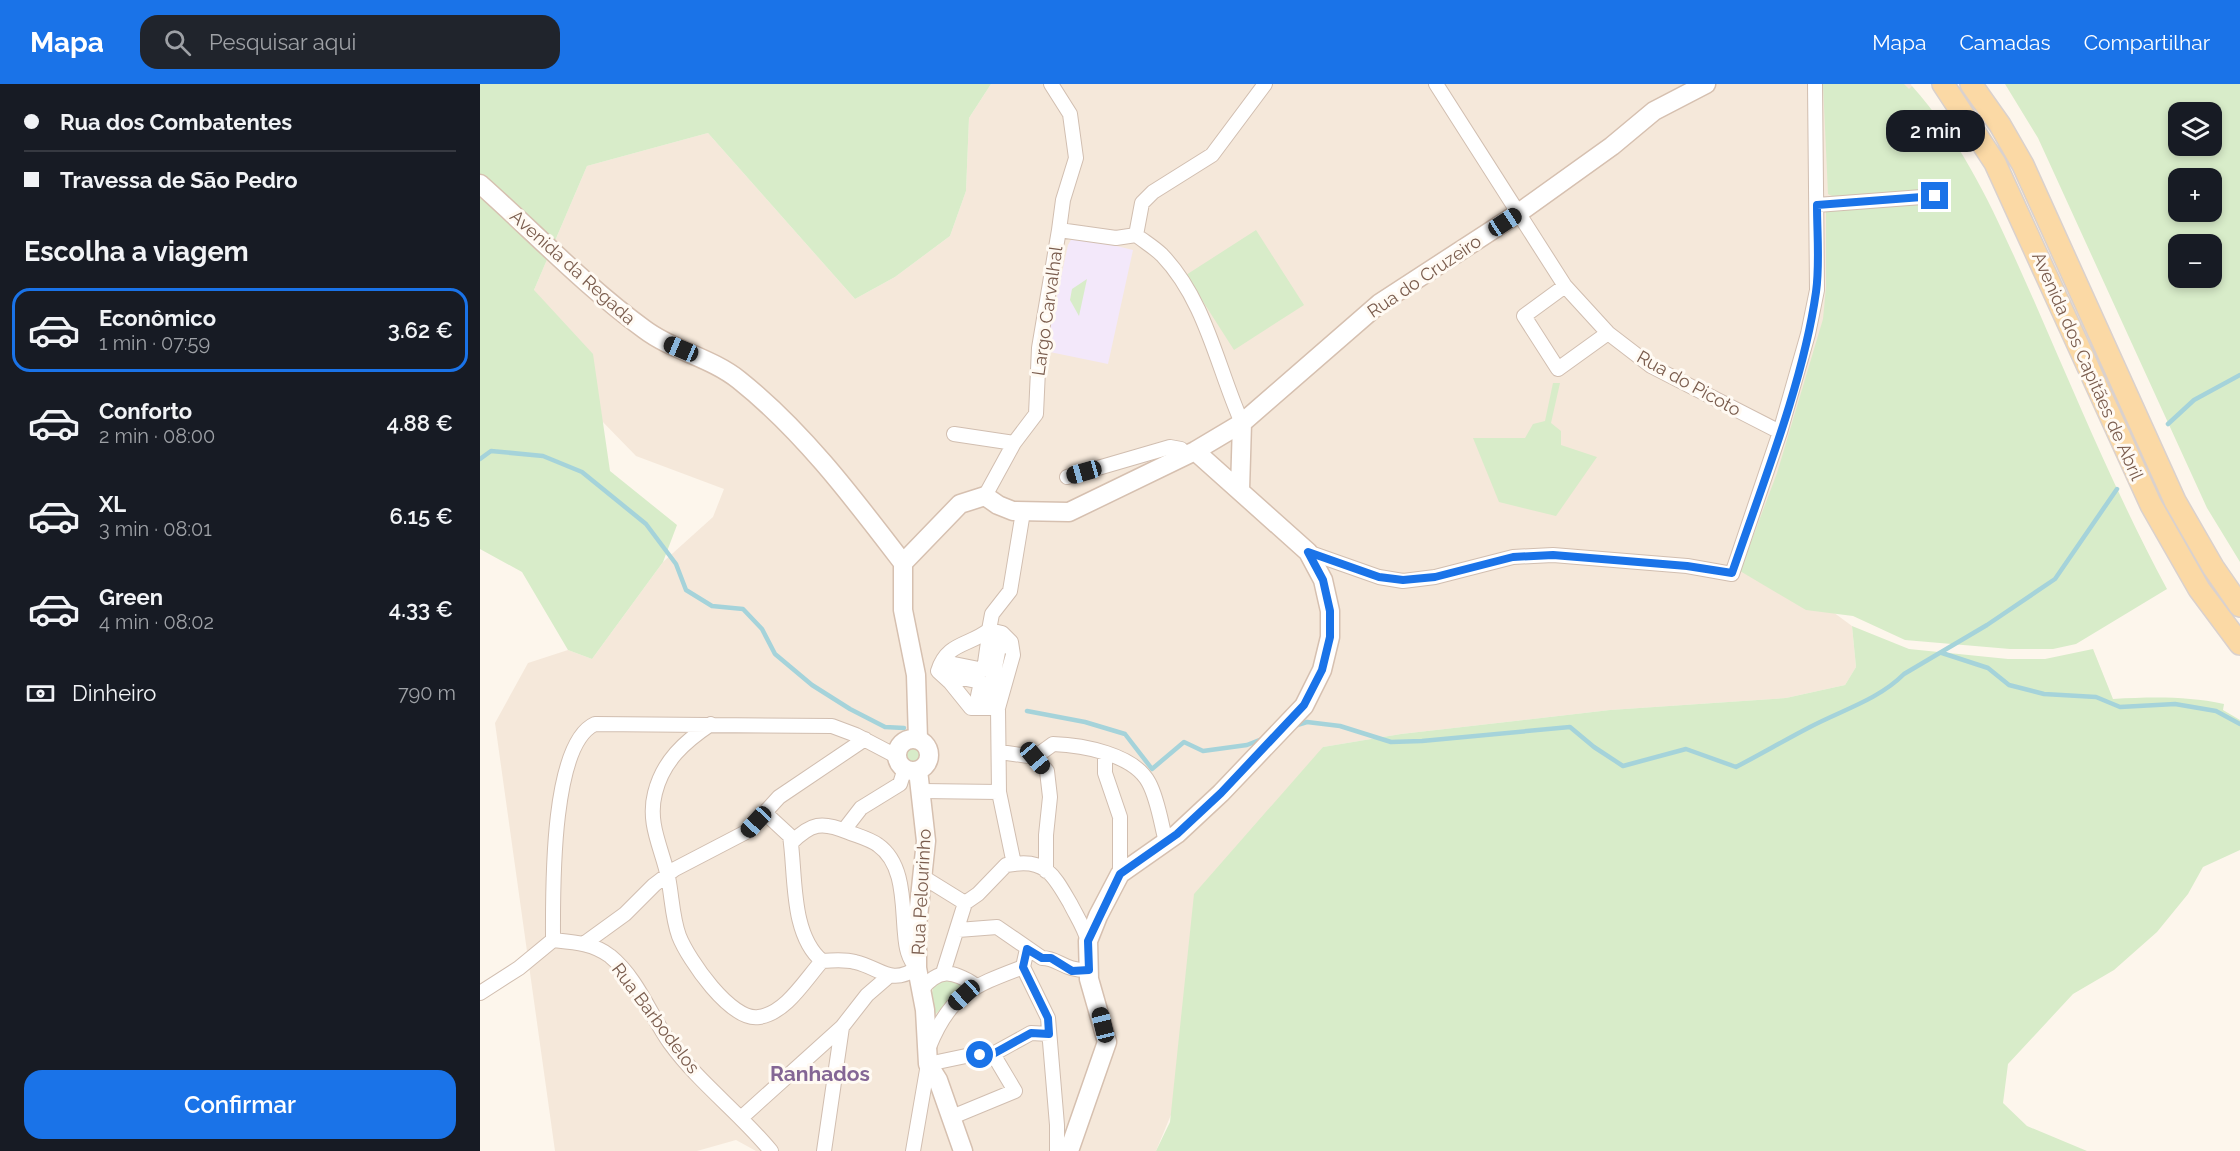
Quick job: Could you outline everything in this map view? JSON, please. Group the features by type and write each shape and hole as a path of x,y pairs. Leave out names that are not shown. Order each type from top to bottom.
{"main road":[{"name":"Avenida dos Capitães de Abril","path":"1943,84 1995,163 2173,549 2240,644"},
{"name":"Avenida dos Capitães de Abril","path":"1971,84 2000,125 2023,165 2175,501 2213,567 2240,606"}],"street":[{"path":"1051,84 1070,114 1076,158 1063,200 1059,230"},
{"path":"1240,490 1242,423 1209,332 1186,288 1162,255 1136,235 1142,203 1152,192 1212,155 1265,84"},
{"name":"Rua do Picoto","path":"1436,84 1520,212 1565,286 1608,333 1651,366 1780,432"},
{"name":"Rua do Cruzeiro","path":"985,496 1003,508 1023,512 1074,511 1190,453 1242,423 1380,303 1520,212 1612,146 1654,111 1706,84"},
{"path":"1308,552 1379,577 1403,580 1435,577 1513,557 1553,555 1687,566 1732,573 1780,432 1808,334 1817,290 1815,84"},
{"name":"Avenida da Regada","path":"480,184 624,314 665,342 715,363 740,381 832,470 903,563"},
{"path":"1817,205 1935,196"},
{"name":"Largo Carvalhal","path":"985,496 1014,443 1036,414 1039,348 1059,230 1116,238 1136,235"},
{"path":"1565,286 1524,316 1558,369 1608,333"},
{"path":"954,434 1014,443"},
{"path":"1067,477 1170,447 1190,453 1240,490 1308,552 1323,580 1330,611 1330,637 1322,670 1304,705 1221,793 1166,842 1120,874"},
{"path":"918,739 916,675 903,610 903,563 960,504 985,496"},
{"path":"989,632 1004,637 1002,648 999,647 989,698 978,696 981,682 952,676 954,664 984,670 989,632 992,614 1010,591 1023,512"},
{"path":"938,671 940,663 961,642 978,639 989,632 1002,633 1011,642 1013,655 998,708 999,792 1014,864"},
{"path":"916,675 938,671"},
{"path":"938,671 971,708 998,708"},
{"path":"553,940 554,840 561,796 579,736 595,724 832,726 865,739 907,765 926,764 929,754 926,745 918,739"},
{"path":"711,724 675,751 662,773 655,793 651,817 667,875 679,935 703,977 740,1013 751,1018 761,1017 776,1010 801,988 822,961"},
{"path":"480,993 519,968 553,940 585,943 626,914 667,875 748,831 779,797 865,739"},
{"path":"843,830 861,808 900,784 907,765 903,743 918,739"},
{"path":"1035,758 1053,744 1085,748 1138,768 1149,783 1166,842"},
{"path":"999,752 1035,758 1047,771 1050,797 1046,835 1046,870"},
{"path":"1088,941 1120,874 1120,817 1104,773 1105,754"},
{"name":"Rua Pelourinho","path":"907,765 922,792 926,841 916,968 921,990 928,1057 963,1151"},
{"path":"922,792 999,792"},
{"path":"765,813 789,836 794,887 805,940 812,952 822,961 855,961 889,976 904,977 916,968 910,961 899,876 891,859 878,845 843,830 820,825 806,829 791,843"},
{"path":"944,973 965,903 978,894 1006,865 1028,862 1041,866 1056,879 1082,921 1088,941 1089,979 1107,1042 1069,1151"},
{"path":"922,877 965,903"},
{"path":"958,930 997,927 1042,958 1051,958 1072,971 1089,970"},
{"name":"Rua Barbodelos","path":"585,943 609,956 628,976 669,1042 771,1151"},
{"path":"1027,949 1023,967 1048,1018 1057,1151"},
{"path":"913,1151 928,1057 939,1022 975,985 1023,967"},
{"path":"921,990 932,977 944,973 963,977 975,985"},
{"path":"741,1118 842,1027 867,995 889,976"},
{"path":"824,1151 842,1027"},
{"path":"928,1057 993,1054 1031,1033 1049,1034"},
{"path":"952,1118 1015,1091 993,1054"}],"shaded area":[{"path":"991,84 1911,84 1968,243 1761,559 1852,626 1856,667 1845,685 1786,698 1610,710 1401,734 1323,747 1156,1151 756,1151 736,1140 697,1151 555,1151 495,723 528,663 568,650 592,659 663,562 713,517 724,489 636,456 527,344 534,290 587,166 708,133 855,299 895,277 950,236 966,191 969,118"},
{"path":"1080,237 1133,250 1108,364 1045,351 1068,245 1072,238"}],"green space":[{"path":"480,84 991,84 969,118 966,191 950,236 895,277 855,299 708,133 587,166 534,290 593,354 610,471 677,525 663,562 592,659 568,650 522,572 480,549"},
{"path":"1823,84 1904,84 1909,89 1912,86 1951,136 1996,217 2114,483 2167,589 2076,644 2053,649 2010,649 1905,640 1853,616 1806,610 1740,571 1777,473 1823,319 1826,287 1826,210 1944,201 1940,190 1834,197 1828,194"},
{"path":"2005,84 2240,84 2240,562 2207,508 2038,138"},
{"path":"1256,230 1304,305 1234,350 1186,275"},
{"path":"1087,279 1079,316 1070,300 1072,289"},
{"path":"1553,383 1560,383 1551,423 1561,431 1561,445 1597,457 1556,516 1499,502 1473,438 1525,438 1533,424 1545,421"},
{"path":"1852,626 1909,649 2008,659 2045,659 2093,649 2113,699 2169,698 2210,701 2224,704 2223,710 2240,720 2240,850 2203,867 2188,894 2157,932 2114,970 2073,994 2008,1064 2003,1103 2027,1126 2087,1151 1156,1151 1170,1122 1194,894 1323,747 1401,734 1610,710 1786,698 1845,685 1856,667"},
{"path":"913,747 919,749 921,755 919,761 913,763 907,761 905,755 907,749"},
{"path":"955,978 963,985 932,1018 928,1012 935,979"}],"waterway":[{"path":"2168,424 2194,400 2240,375"},
{"path":"480,459 491,451 543,456 582,472 646,524 676,564 686,590 712,606 743,609 762,629 775,654 812,685 850,709 885,727 904,728"},
{"path":"1294,726 1307,722 1340,726 1391,742 1570,727 1594,747 1623,766 1686,749 1736,767 1883,691 1904,674 1987,625 2055,579 2117,489"},
{"path":"1942,653 1988,668 2009,685 2044,694 2096,697 2120,707 2175,704 2216,711 2240,724"},
{"path":"1027,711 1085,722 1125,734 1152,769 1184,742 1203,751 1247,745 1262,739"}],"district":[{"name":"Ranhados","path":"820,1073"}],"route":[{"path":"980,1055 993,1054 1031,1033 1049,1034 1048,1018 1023,967 1026,962 1027,949 1042,958 1051,958 1060,966 1072,971 1089,970 1088,941 1120,874 1177,834 1221,793 1304,705 1322,670 1330,637 1330,611 1323,580 1308,552 1379,577 1403,580 1435,577 1513,557 1553,555 1687,566 1732,573 1780,432 1808,334 1817,290 1817,205 1935,196"}]}
